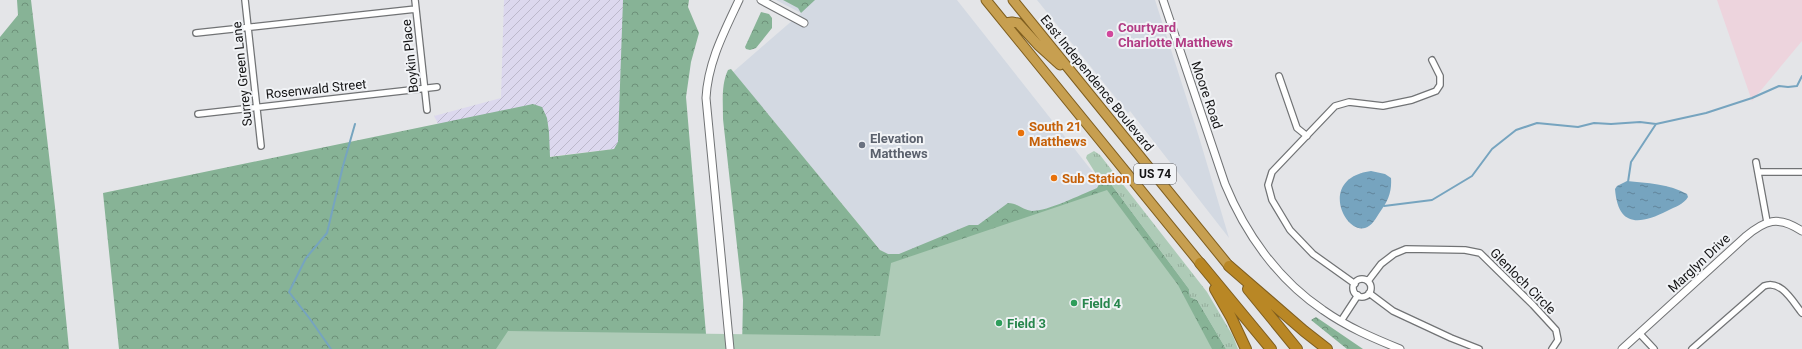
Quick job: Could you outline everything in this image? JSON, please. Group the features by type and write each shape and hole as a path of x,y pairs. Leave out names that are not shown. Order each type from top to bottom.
{"highway":[{"name":"US 74","path":"986,0 1271,349"},
{"name":"East Independence Boulevard","path":"1013,0 1297,349"},
{"path":"1005,23 1018,23 1039,46 1080,83"},
{"path":"1200,263 1231,317 1246,349"},
{"path":"1229,266 1327,349"}],"street":[{"name":"Surrey Green Lane","path":"245,0 261,146"},
{"name":"Boykin Place","path":"415,0 427,110"},
{"path":"730,349 706,98 708,77 713,57 739,0"},
{"path":"761,0 804,23"},
{"name":"Moore Road","path":"1163,0 1230,198 1259,247 1277,269 1302,293 1323,310 1341,321"},
{"path":"196,33 416,9"},
{"path":"1355,284 1313,254 1290,230 1272,200 1268,185 1272,172 1335,106 1349,102 1383,106 1412,100 1436,91 1440,85 1440,76 1432,60"},
{"path":"1279,76 1297,128 1307,136"},
{"name":"Rosenwald Street","path":"198,114 437,87"},
{"path":"1756,162 1767,222 1782,222 1802,231"},
{"path":"1758,172 1802,172"},
{"name":"Marglyn Drive","path":"1622,349 1745,237 1758,226 1767,222"},
{"name":"Glenloch Circle","path":"1368,281 1381,264 1394,254 1406,249 1465,250 1480,254 1533,305 1556,330 1558,340 1552,349"},
{"path":"1361,280 1368,281 1371,287 1369,293 1363,296 1358,295 1354,290 1355,284 1361,280"},
{"path":"1692,349 1768,284 1775,284 1780,287 1802,313"},
{"path":"1369,293 1393,311 1451,338 1480,349"},
{"path":"1358,295 1341,321 1355,329 1400,349"},
{"path":"1640,334 1654,349"}],"shaded area":[{"path":"504,0 626,0 621,148 461,167 434,116 501,98"},
{"path":"776,0 957,0 1107,190 891,263 733,72 801,13"},
{"path":"1037,0 1155,0 1199,137 1229,238 1130,111 1128,113"},
{"path":"1717,0 1802,0 1802,41 1752,101"}],"green space":[{"path":"17,0 31,0 55,207 69,349 0,349 0,37 18,15"},
{"path":"623,0 689,0 688,7 699,33 691,62 686,97 706,334 558,349 119,349 103,193 533,104 542,107 547,118 550,157 614,149 618,142"},
{"path":"783,0 815,0 801,13 798,8"},
{"path":"761,12 769,14 772,18 772,28 756,48 750,50 746,49 745,47"},
{"path":"731,69 880,250 888,254 899,254 969,225 978,225 1008,203 1032,211 1055,206 1097,188 1104,175 1189,289 1190,297 1197,300 1226,349 1177,349 894,339 813,349 742,348 743,300 723,119 724,82 728,70"},
{"path":"1094,151 1100,155 1207,292 1233,336 1238,349 1226,349 1197,300 1190,297 1189,289 1104,175 1101,182 1086,158 1087,155"},
{"path":"1107,190 1178,285 1212,349 496,349 508,331 880,336 891,263"},
{"path":"1316,317 1363,349 1347,349 1311,320"}],"water":[{"path":"1371,171 1385,174 1391,178 1390,192 1385,204 1372,224 1365,228 1357,228 1350,223 1344,214 1340,204 1340,194 1345,184 1355,176"},
{"path":"1627,181 1666,186 1687,194 1688,197 1684,202 1657,216 1647,219 1632,220 1625,216 1620,210 1615,189 1617,186"}],"waterway":[{"path":"1384,206 1432,200 1472,176 1492,149 1516,130 1537,123 1578,127 1594,123 1611,124 1640,122 1656,124 1706,113 1752,98 1779,86 1797,86 1802,76"},
{"path":"331,349 289,292 306,258 327,233 355,124"},
{"path":"1628,182 1631,162 1656,124"}],"place":[{"name":"Courtyard Charlotte Matthews","path":"1110,34"},
{"name":"South 21 Matthews","path":"1021,133"},
{"name":"Elevation Matthews","path":"862,145"},
{"name":"Sub Station","path":"1054,178"},
{"name":"Field 4","path":"1074,303"},
{"name":"Field 3","path":"999,323"}]}
